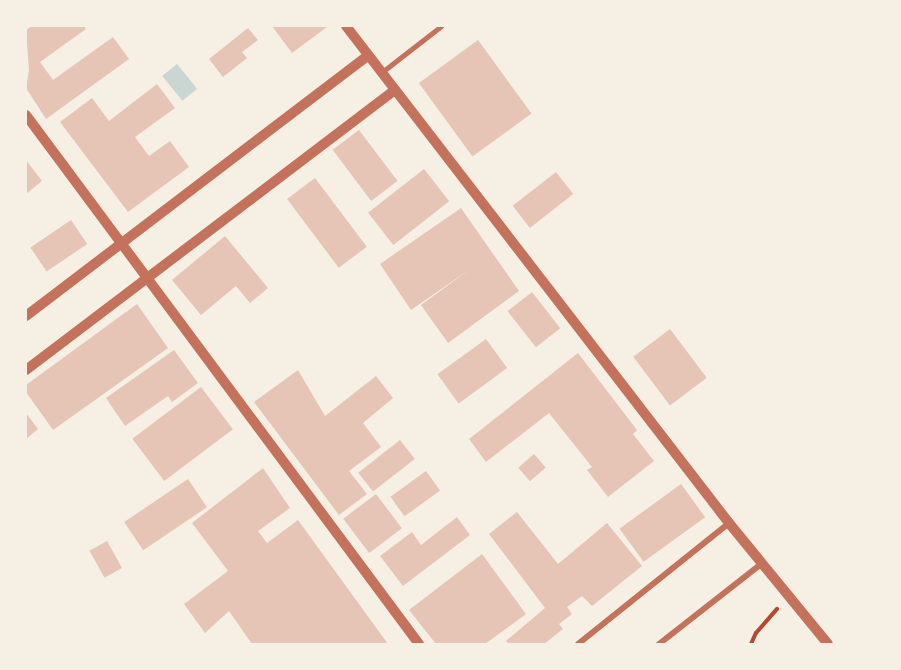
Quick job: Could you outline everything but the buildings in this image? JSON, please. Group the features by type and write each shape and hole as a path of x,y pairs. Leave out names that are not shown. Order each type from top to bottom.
{"street":[{"path":"346,26 729,523 828,645"},
{"path":"382,72 441,26"},
{"path":"26,316 368,55"},
{"path":"26,370 395,90"},
{"path":"26,116 418,645"},
{"path":"578,645 729,523"},
{"path":"659,645 761,564"}],"path":[{"path":"751,645 756,633 789,597"}],"shaded area":[{"path":"177,64 197,89 182,101 162,76"}]}
